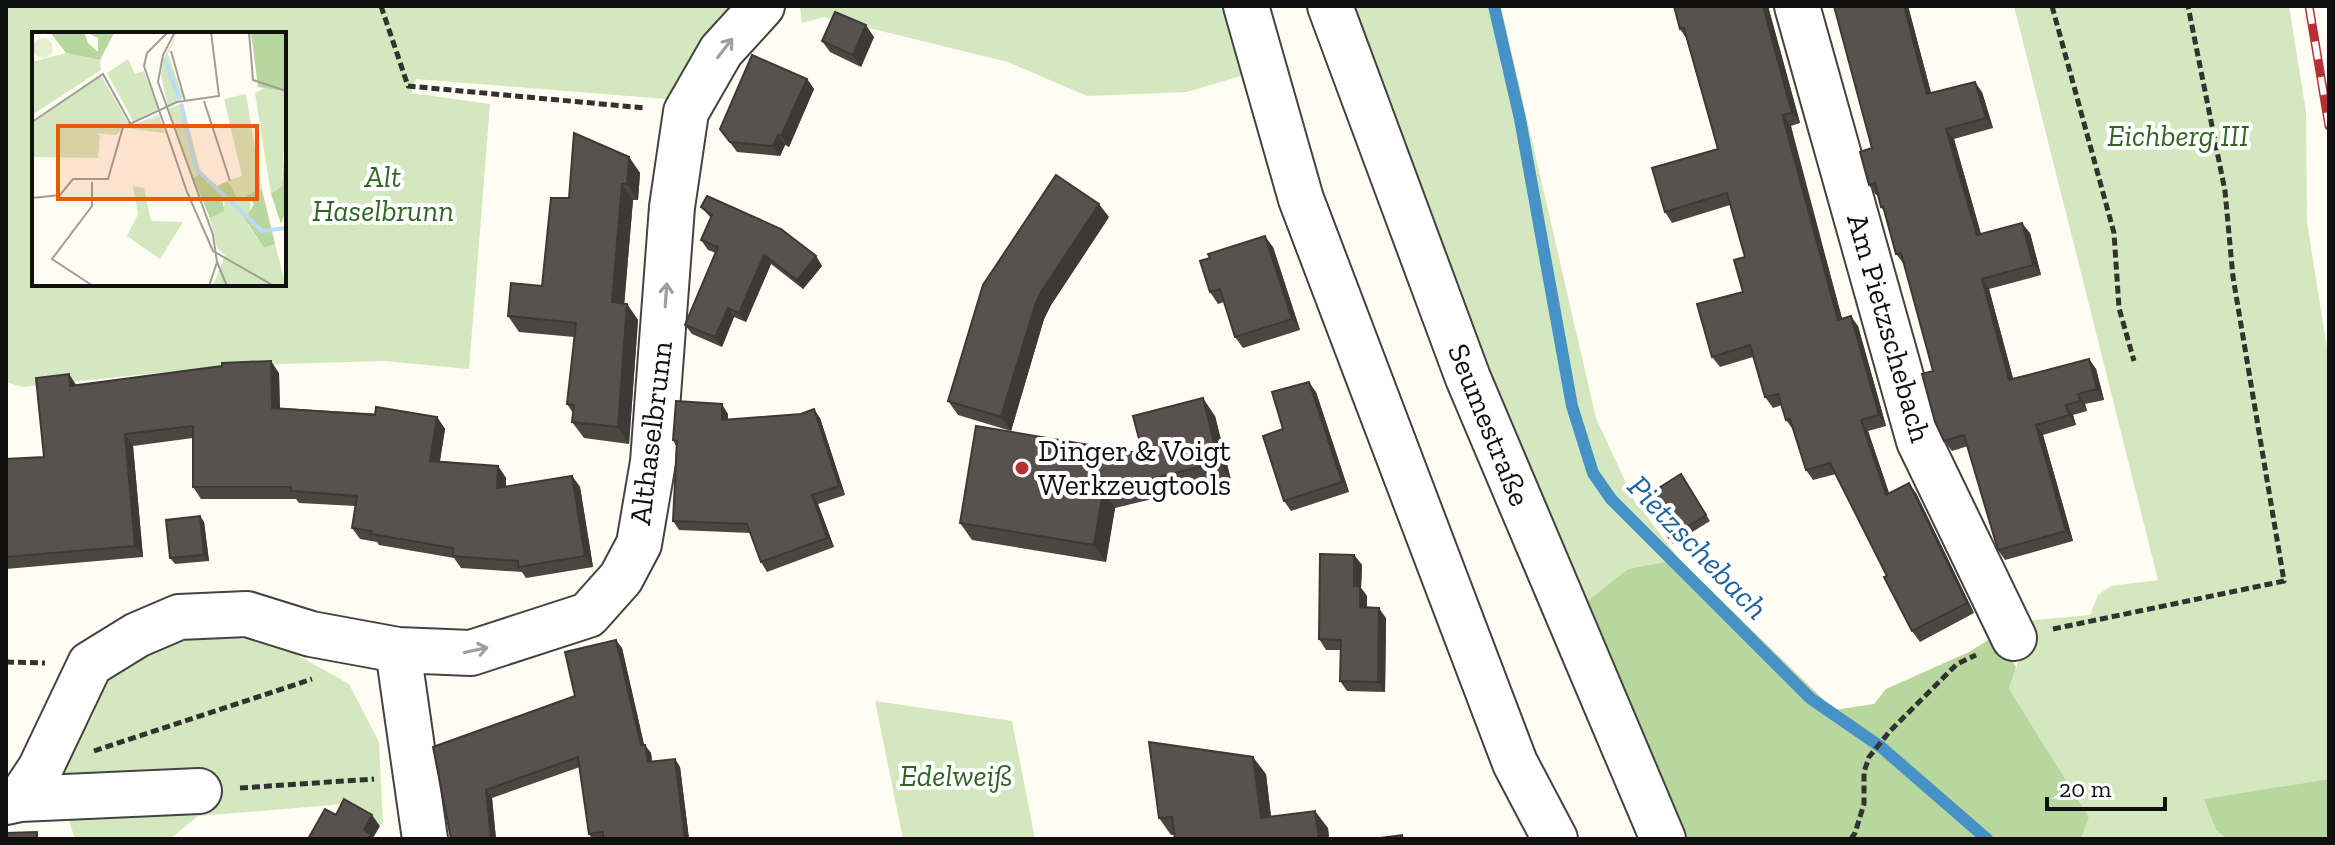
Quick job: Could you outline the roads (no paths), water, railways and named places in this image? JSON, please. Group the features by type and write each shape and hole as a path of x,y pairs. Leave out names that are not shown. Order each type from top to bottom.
{"street":[{"name":"Althaselbrunn","path":"22,790 90,664 137,635 179,617 247,614 311,634 398,650 471,653 588,615 621,578 639,544 653,462 672,207 686,112 721,51 762,6"},
{"path":"1246,6 1301,199 1515,763 1555,839"},
{"name":"Seumestraße","path":"1330,6 1468,378 1663,839"},
{"name":"Am Pietzschebach","path":"1797,6 1919,441 2014,638"},
{"path":"398,650 425,839"},
{"path":"22,790 199,791"}],"waterway":[{"name":"Pietzschebach","path":"1494,6 1520,119 1572,406 1593,473 1611,499 1810,698 1881,747 1987,839"}],"railway":[{"path":"2309,6 2329,126"}],"place":[{"name":"Dinger & Voigt Werkzeugtools","path":"1022,468"}],"park label":[{"name":"Eichberg III","path":"2178,136"},
{"name":"Alt Haselbrunn","path":"383,194"},
{"name":"Edelweiß","path":"956,776"}]}
